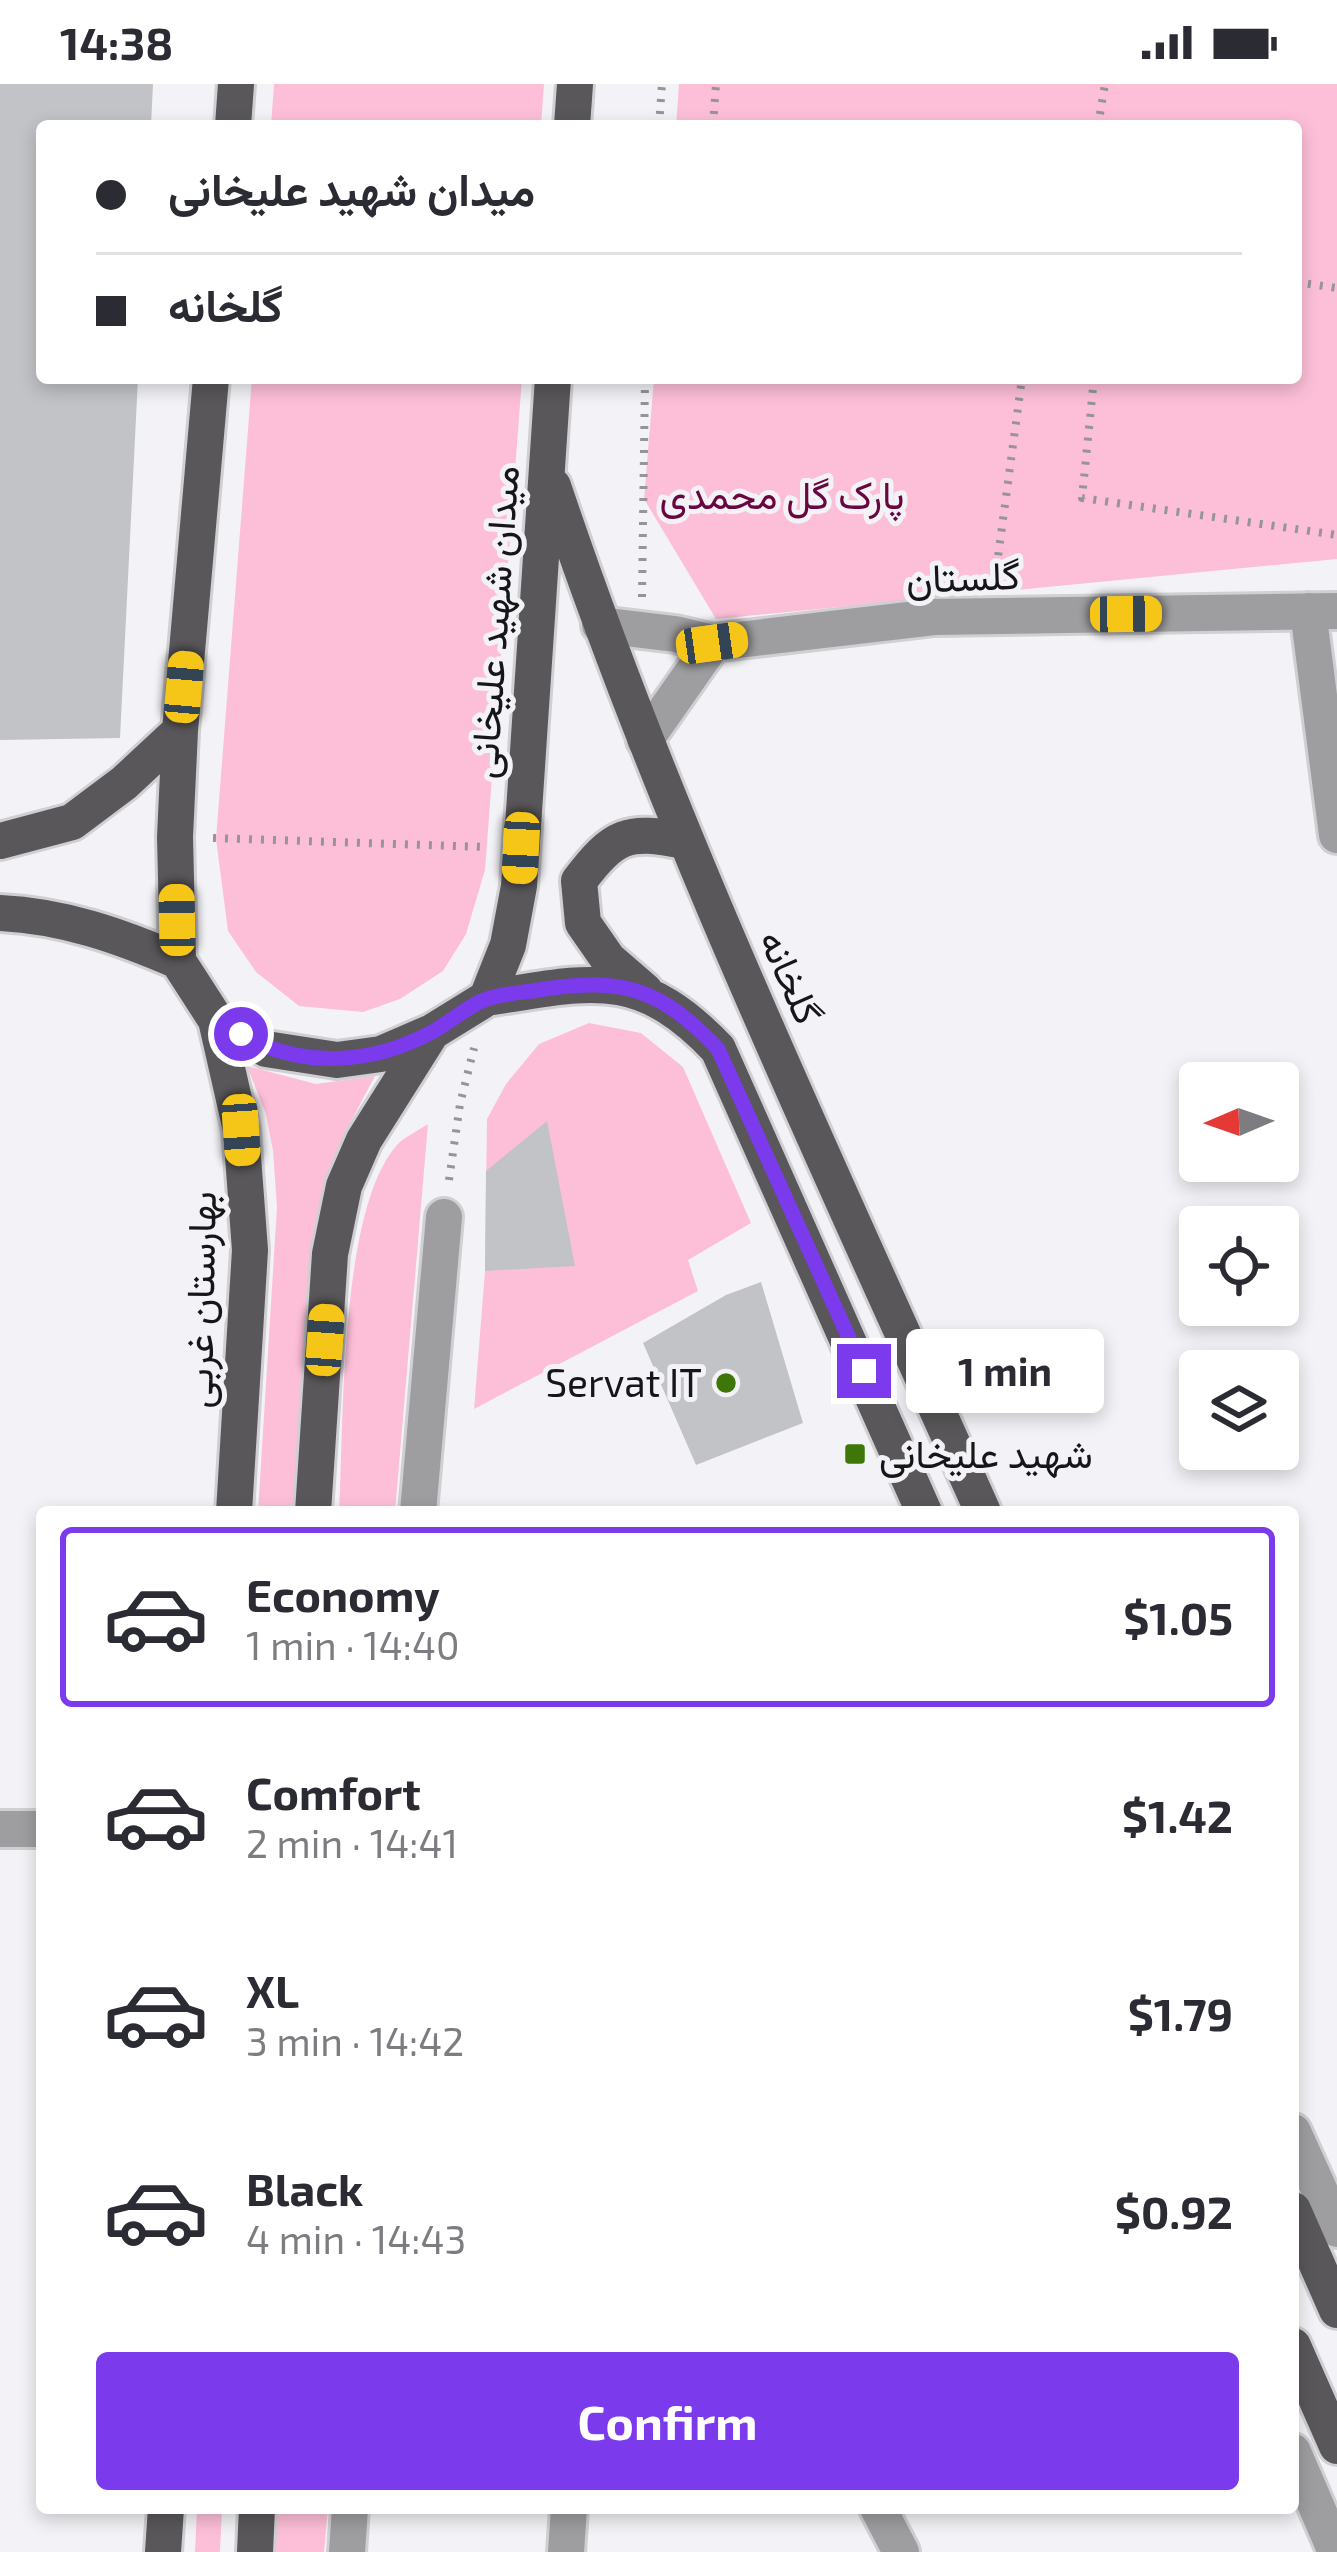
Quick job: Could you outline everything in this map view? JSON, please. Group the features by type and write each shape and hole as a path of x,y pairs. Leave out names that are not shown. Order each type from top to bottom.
{"main road":[{"path":"233,120 236,84"},
{"path":"572,120 575,84"},
{"path":"210,384 175,837 178,961 216,1020 266,1049 337,1060 381,1054 432,1032 487,998 591,982 648,994"},
{"name":"میدان شهید علیخانی","path":"487,998 508,945 521,848 554,384"},
{"name":"گلخانه","path":"547,466 600,625 684,841 982,1504"},
{"path":"0,841 72,822 124,783 180,730"},
{"path":"684,841 642,832 606,845 579,881 583,923 608,959 648,994 689,1018 718,1049 921,1506"},
{"path":"0,913 82,925 178,961"},
{"name":"بهارستان غربی","path":"216,1020 241,1130 250,1250 234,1506"},
{"path":"313,1506 331,1254 344,1186 364,1141 432,1032"},
{"path":"1299,2224 1337,2310"},
{"path":"1299,2360 1337,2446"},
{"path":"163,2552 166,2514"},
{"path":"254,2552 257,2514"}],"street":[{"name":"گلستان","path":"600,625 712,643 934,617 1323,611"},
{"path":"1323,611 1337,835"},
{"path":"645,740 712,643"},
{"path":"419,1506 444,1217"},
{"path":"0,1828 36,1829"},
{"path":"1299,2145 1337,2229"},
{"path":"1299,2466 1336,2552"},
{"path":"347,2552 350,2514"},
{"path":"566,2552 569,2514"},
{"path":"881,2514 901,2552"}],"path":[{"path":"659,120 662,84"},
{"path":"713,120 716,84"},
{"path":"1099,120 1105,84"},
{"path":"1302,283 1337,288"},
{"path":"642,629 645,384"},
{"path":"989,616 1021,384"},
{"path":"1093,384 1082,498 1337,535"},
{"path":"175,837 521,848"},
{"path":"444,1217 460,1104 487,998"}],"green space":[{"path":"274,84 544,84 541,120 271,120"},
{"name":"پارک گل محمدی","path":"679,84 1337,84 1337,559 716,619 644,499 654,384 1302,384 1302,120 676,120"},
{"path":"252,384 522,384 485,870 466,934 443,971 400,999 363,1012 299,1006 256,972 228,931 216,839"},
{"path":"589,1023 641,1033 683,1067 751,1223 688,1260 698,1291 474,1409 485,1271 487,1119 506,1084 539,1044"},
{"path":"247,1066 316,1084 375,1076 350,1123 316,1220 293,1506 258,1506 277,1207 266,1114"},
{"path":"428,1124 396,1506 339,1506 354,1266 378,1176 407,1137"},
{"path":"197,2514 222,2514 220,2552 195,2552"},
{"path":"272,2514 327,2514 324,2552 269,2552"}],"building":[{"path":"0,84 153,84 151,120 36,120 36,384 138,384 120,738 0,740"},
{"path":"547,1121 575,1266 485,1271 486,1171"},
{"name":"Servat IT","path":"761,1282 803,1423 696,1465 643,1343 726,1295"}],"place":[{"name":"Servat IT","path":"726,1383"},
{"name":"شهید علیخانی","path":"855,1454"}],"route":[{"path":"241,1034 266,1049 337,1060 381,1054 432,1032 487,998 591,982 648,994 689,1018 718,1049 864,1371"}]}
